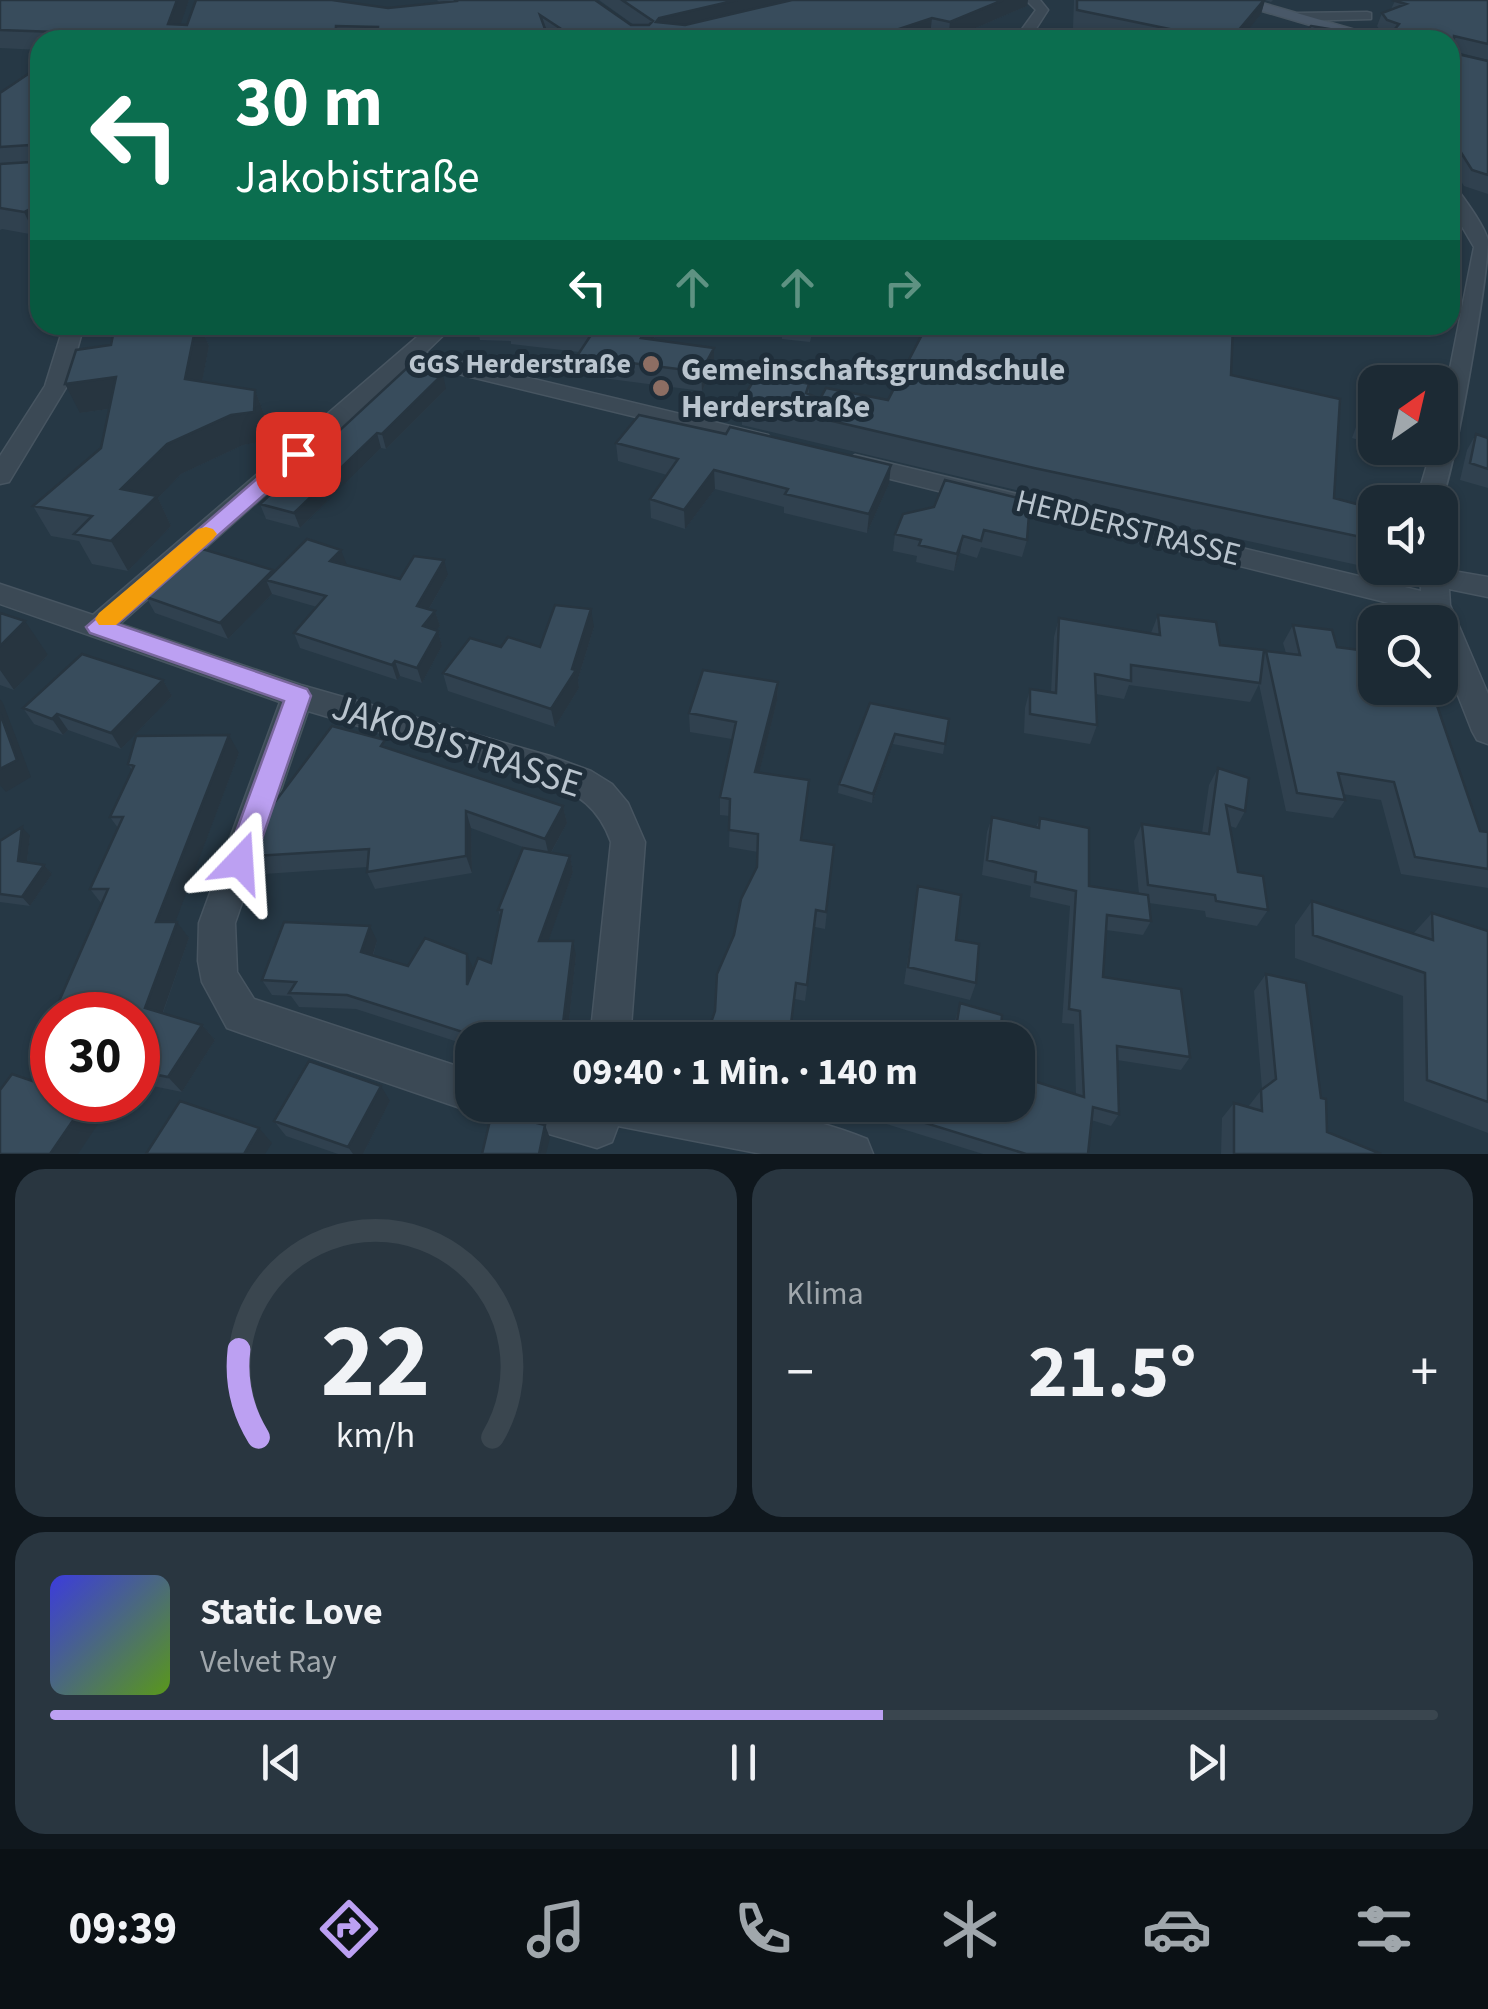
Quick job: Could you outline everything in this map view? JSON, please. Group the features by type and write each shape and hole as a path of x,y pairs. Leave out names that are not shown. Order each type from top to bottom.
{"main road":[{"path":"1233,0 1340,30"}],"street":[{"path":"1028,30 1043,6 1032,0"},
{"path":"1367,30 1370,0"},
{"path":"1298,17 1368,16"},
{"path":"1458,378 1483,247 1482,234 1460,204"},
{"path":"1,479 56,386 71,335"},
{"path":"98,627 433,335"},
{"path":"411,356 781,445"},
{"path":"1458,435 1474,442"},
{"name":"HERDERSTRASSE","path":"833,457 1358,567"},
{"name":"HERDERSTRASSE","path":"1458,584 1488,586"},
{"path":"1435,585 1488,732"},
{"name":"JAKOBISTRASSE","path":"0,594 298,696 583,780 608,798 619,814 628,842 612,1022"},
{"name":"JAKOBISTRASSE","path":"298,696 217,922 216,956 222,991 241,1014 455,1084"},
{"path":"601,1123 852,1154"}],"building":[{"path":"0,0 177,0 168,24 187,25 196,0 332,0 388,8 455,0 595,0 631,25 649,25 653,21 622,0 737,0 659,18 656,22 685,25 792,0 1003,0 950,22 932,18 896,30 563,30 540,15 545,30 378,30 378,27 336,26 336,30 0,30"},
{"path":"1077,0 1264,0 1239,30 1174,30 1077,10"},
{"path":"1488,0 1488,44 1460,37 1460,30 1394,30 1399,24 1387,20 1382,13 1406,4 1395,1"},
{"path":"1460,55 1488,61 1488,175 1472,170 1460,151"},
{"path":"30,73 30,145 0,147 0,93"},
{"path":"30,162 30,209 24,212 0,208 0,164"},
{"path":"113,335 194,335 185,379 255,390 254,412 231,415 167,444 121,489 157,496 111,541 74,534 92,516 33,506 101,448 116,377 65,384 76,350 111,345"},
{"path":"591,335 643,335 641,338 714,348 701,372 577,356"},
{"path":"922,335 1233,335 1231,375 1340,399 1334,498 1358,504 1358,536 1034,468 742,400 763,365 801,372 796,381 809,384 806,393 820,399 826,388 888,400"},
{"path":"408,367 443,374 294,513 260,504"},
{"path":"639,415 726,434 730,427 891,465 869,514 785,494 788,489 714,470 684,510 650,499 678,459 616,443"},
{"path":"1476,434 1488,438 1488,469 1470,463"},
{"path":"945,480 1030,501 1027,540 984,530 981,541 963,536 957,554 919,545 921,540 895,534 903,514 934,507"},
{"path":"307,539 341,550 330,561 400,579 414,556 444,560 417,606 435,611 423,626 438,631 417,668 395,661 392,665 294,633 326,596 266,580"},
{"path":"199,548 273,570 220,623 146,597"},
{"path":"555,605 591,609 572,669 576,670 551,709 443,673 470,638 501,647 508,637 540,647"},
{"path":"0,613 25,621 0,646"},
{"path":"1158,615 1216,622 1220,645 1264,650 1260,683 1131,665 1131,681 1095,674 1097,725 1030,714 1030,689 1056,693 1059,618 1160,635"},
{"path":"1293,625 1332,630 1337,647 1358,650 1358,705 1437,705 1480,831 1488,832 1488,869 1415,857 1394,782 1338,773 1345,800 1297,793 1266,651 1300,655"},
{"path":"82,654 163,680 111,733 57,714 52,719 23,708"},
{"path":"703,670 778,682 755,772 809,780 801,840 834,845 826,912 816,910 807,985 796,983 791,1022 711,1022 717,974 734,935 741,899 757,867 758,834 729,830 730,799 720,797 736,722 689,713"},
{"path":"870,703 949,719 945,744 895,734 873,794 839,784"},
{"path":"0,713 17,760 0,769"},
{"path":"332,726 385,740 381,746 563,806 545,839 466,811 466,856 367,872 369,849 254,856 268,807"},
{"path":"229,735 156,922 177,922 151,992 63,992 108,889 90,889 123,817 110,817 134,766 128,764 136,736"},
{"path":"1218,768 1249,778 1245,811 1226,805 1238,872 1263,876 1268,910 1216,901 1215,895 1148,885 1142,824 1209,834"},
{"path":"992,817 1039,828 1040,818 1089,828 1089,886 1148,895 1151,921 1107,915 1103,977 1181,989 1190,1057 1117,1046 1119,1114 1093,1107 1088,1154 1026,1154 922,1122 1035,1122 1035,1081 1084,1097 1080,1011 1069,1009 1076,891 1035,882 1036,872 987,860"},
{"path":"22,827 18,861 44,865 22,897 0,894 0,841"},
{"path":"523,848 570,856 539,941 573,941 563,1022 455,1022 455,1029 347,995 289,993 296,982 262,980 284,922 370,926 361,952 408,966 425,938 467,954 467,985 478,958 491,963 502,910 498,910"},
{"path":"918,886 961,895 956,940 979,944 976,983 908,967"},
{"path":"1312,901 1433,940 1432,913 1488,931 1488,1102 1427,1080 1425,973 1313,935"},
{"path":"1266,974 1306,983 1321,1098 1326,1099 1327,1132 1381,1154 1234,1154 1234,1103 1262,1111 1261,1090 1276,1079"},
{"path":"960,1003 1002,1015 1001,1022 957,1022"},
{"path":"160,1012 202,1025 168,1077 160,1075"},
{"path":"309,1061 381,1086 348,1147 274,1121"},
{"path":"12,1074 30,1080 30,1122 72,1122 50,1154 0,1154 0,1090"},
{"path":"180,1101 259,1128 244,1154 146,1154"},
{"path":"490,1122 545,1125 539,1154 482,1154"}],"slow traffic":[{"path":"107,619 206,534"}],"place":[{"name":"GGS Herderstraße","path":"651,364"},
{"name":"Gemeinschaftsgrundschule Herderstraße","path":"661,388"}],"route":[{"path":"240,862 298,696 98,627 298,454"}]}
